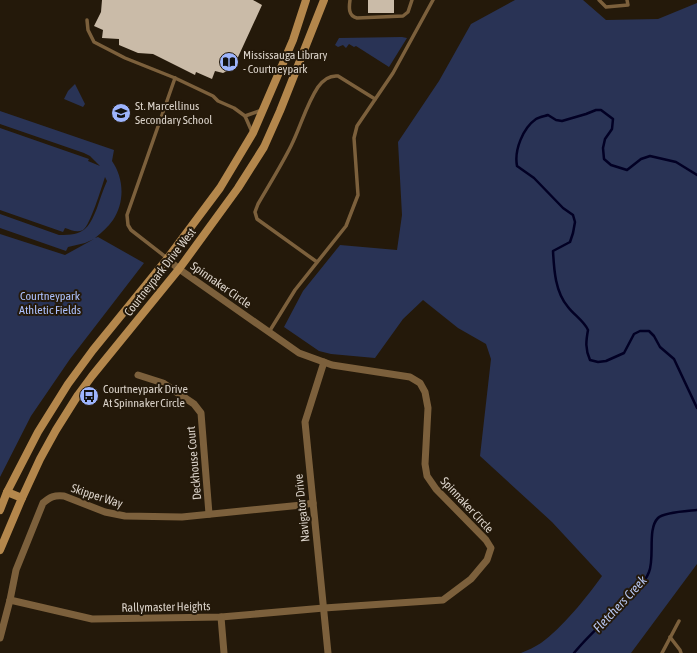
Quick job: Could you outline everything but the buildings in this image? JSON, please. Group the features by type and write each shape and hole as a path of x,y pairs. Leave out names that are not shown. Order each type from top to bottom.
{"main road":[{"name":"Courtneypark Drive West","path":"0,510 6,491 38,432 68,384 93,350 167,259 220,188 253,133 293,40 306,0"},
{"name":"Courtneypark Drive West","path":"0,550 22,498 44,453 56,430 78,396 97,370 179,269 238,188 264,147 280,111 324,0"},
{"path":"6,491 22,498"}],"street":[{"name":"Spinnaker Circle","path":"167,259 299,353 324,362 410,377 420,383 425,392 428,408 425,464 427,476 436,489 486,540 491,548 487,560 471,579 443,600 324,608"},
{"name":"Navigator Drive","path":"324,362 305,422 328,653"},
{"name":"Deckhouse Court","path":"138,376 163,382 194,404 201,413 209,514"},
{"name":"Skipper Way","path":"0,638 16,570 43,503 51,496 64,496 105,512 125,516 182,517 313,503"},
{"name":"Rallymaster Heights","path":"10,600 92,619 221,617 324,608"},
{"path":"221,617 224,653"}],"lane":[{"path":"350,0 350,13 354,18 403,16 408,12 412,0"},
{"path":"269,332 295,290 346,226 358,195 354,138 357,126 392,73 433,0"},
{"path":"599,0 606,6 628,5 627,0"},
{"path":"87,20 88,30 94,42 125,58 175,78 234,108 245,116 253,133"},
{"path":"317,262 257,219 255,212 291,146 318,86 332,75 338,76 376,99"},
{"path":"167,259 131,230 128,225 127,216 175,78"},
{"path":"245,116 263,110"},
{"path":"662,653 679,621"},
{"path":"670,637 681,653"}],"green space":[{"path":"515,0 583,0 606,20 658,19 697,3 697,564 631,653 521,653 541,643 566,621 602,576 552,522 480,456 491,359 486,344 458,328 423,300 403,319 375,358 331,354 319,351 284,327 303,291 340,245 397,250 402,215 398,142 439,81 471,24"},
{"path":"339,38 407,38 389,67 356,46 354,47 349,44 346,48 343,45 338,47 335,45"},
{"path":"75,84 85,104 83,107 64,99 68,91"},
{"name":"Courtneypark Athletic Fields","path":"0,111 114,150 112,161 119,175 122,190 120,206 111,223 95,238 98,237 144,263 70,359 31,416 0,477 0,234 65,255 94,239 68,247 66,251 0,228 0,214 59,235 74,234 84,230 91,222 107,181 105,177 89,221 86,227 81,231 74,231 65,228 63,232 0,210 0,128 89,159 88,161 100,166 90,156 84,153 0,124"}],"waterway":[{"name":"Fletchers Creek","path":"697,175 676,162 650,156 641,159 627,170 611,165 604,159 603,148 605,139 612,129 613,119 601,110 596,110 562,121 556,120 548,115 537,118 531,123 523,134 518,146 516,160 517,166 534,178 563,208 573,215 575,222 570,242 553,251 555,273 560,294 564,301 588,330 586,345 590,360 598,362 606,361 624,353 634,334 640,331 649,331 654,336 660,347 674,359 697,408"},
{"name":"Fletchers Creek","path":"574,653 646,579 651,566 653,529 658,518 671,513 697,510"}],"place":[{"name":"Mississauga Library - Courtneypark","path":"229,62"},
{"name":"St. Marcellinus Secondary School","path":"121,113"},
{"name":"Courtneypark Drive At Spinnaker Circle","path":"89,396"}]}
